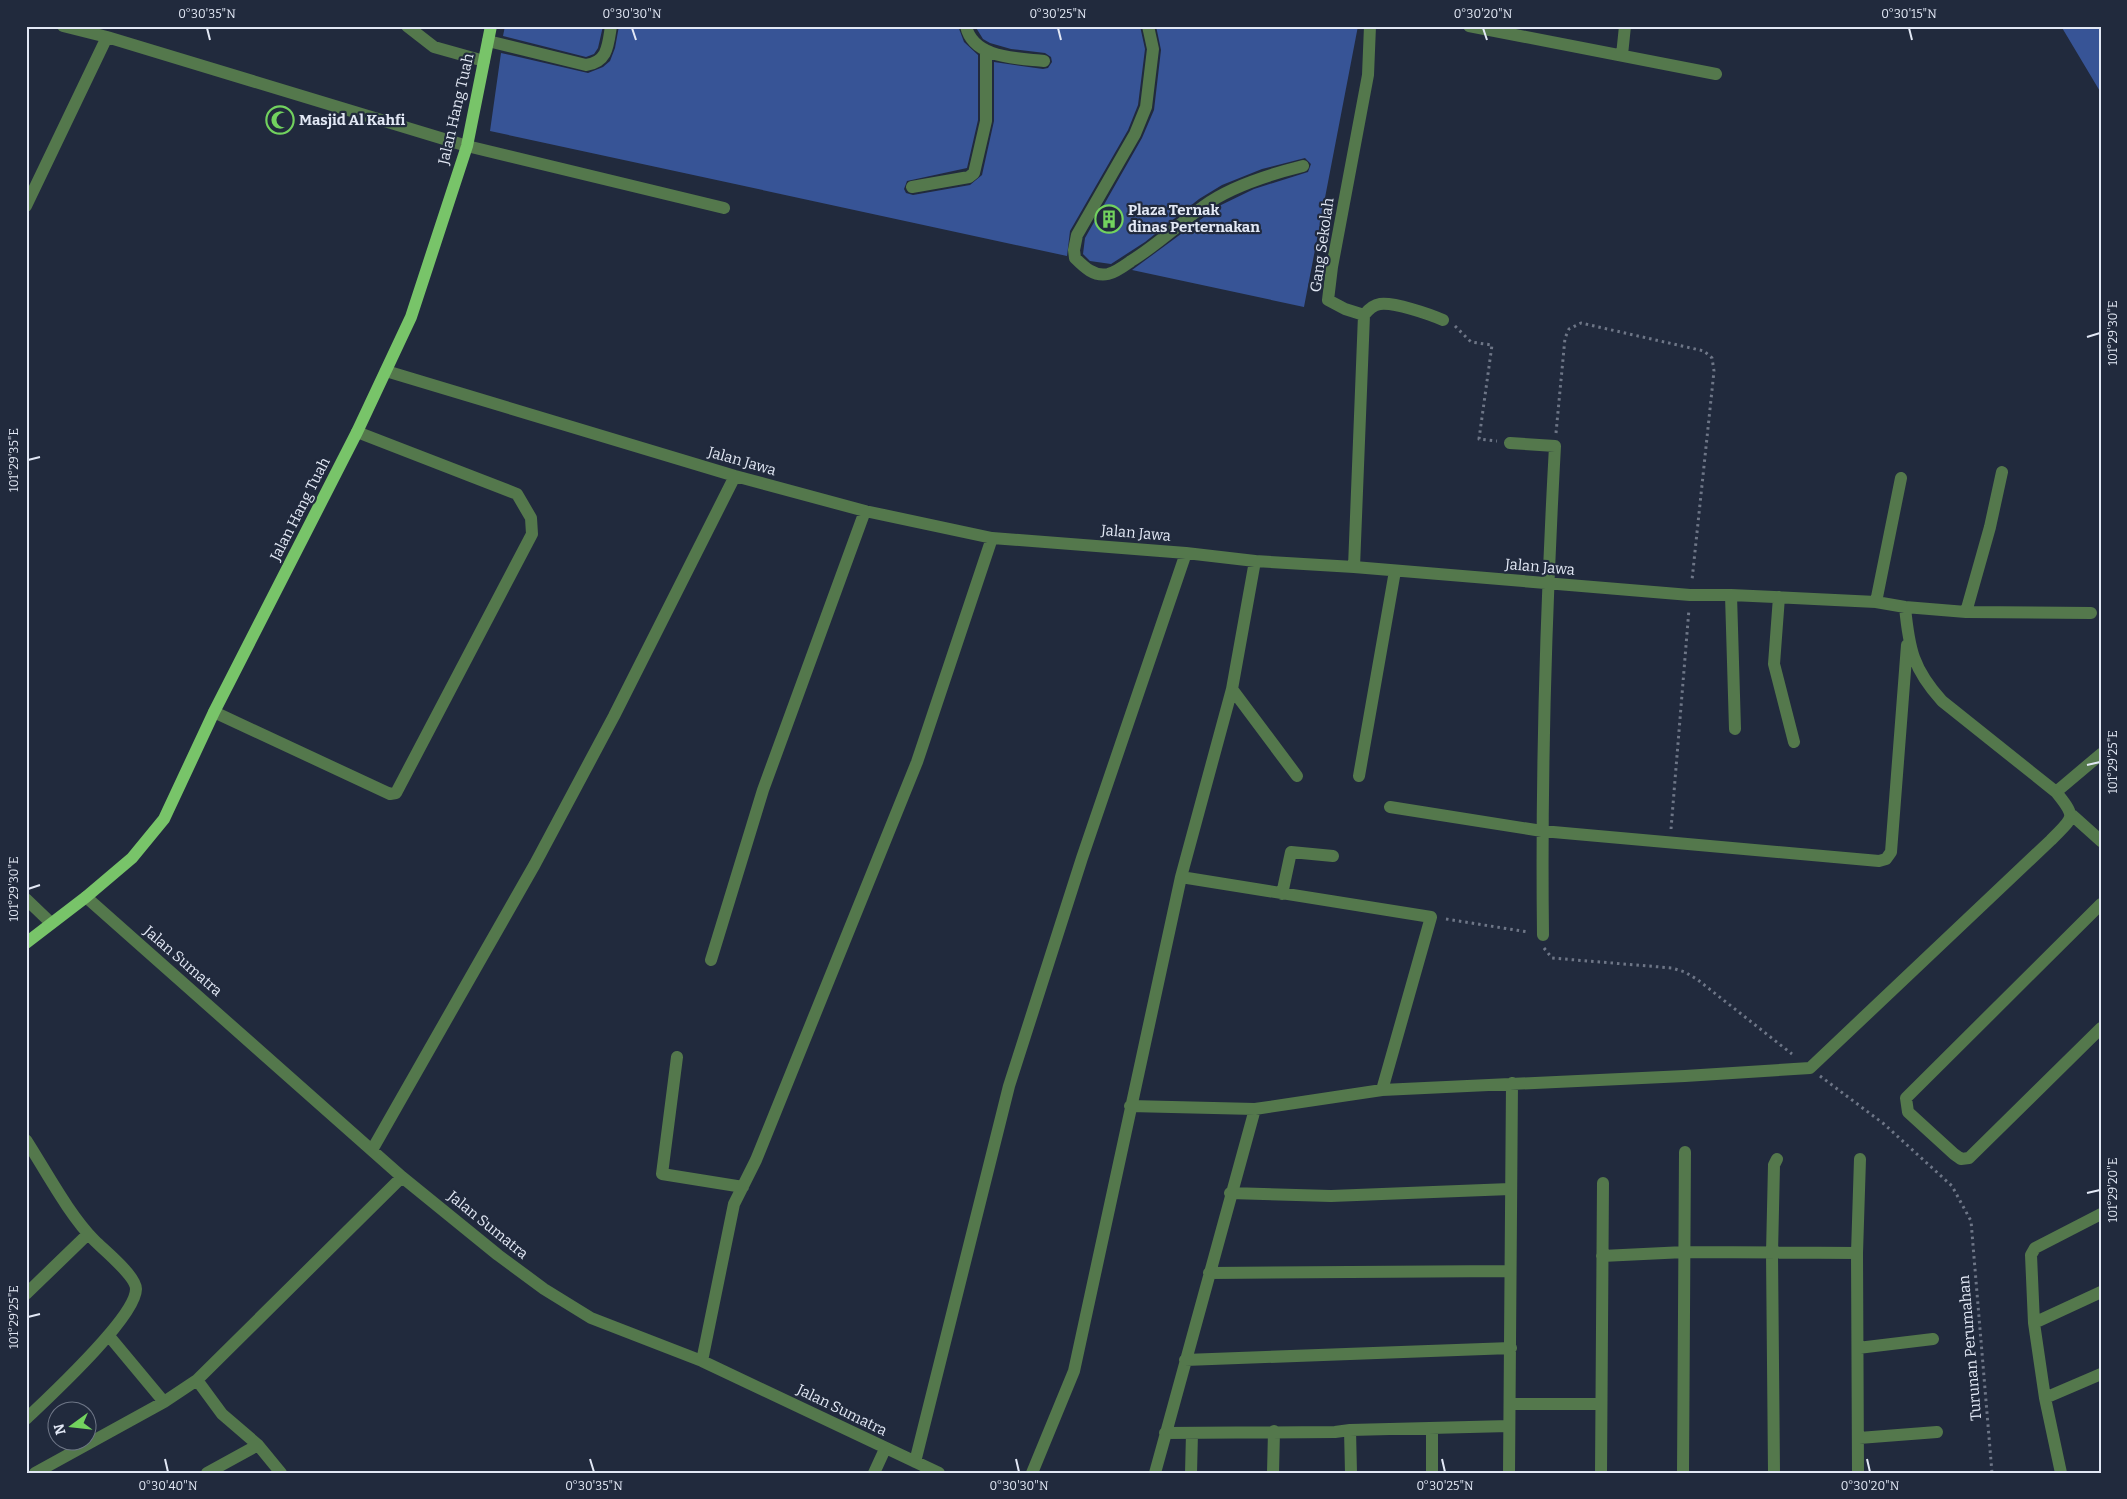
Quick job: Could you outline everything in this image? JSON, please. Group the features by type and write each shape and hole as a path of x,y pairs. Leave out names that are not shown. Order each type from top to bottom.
{"main road":[{"name":"Jalan Hang Tuah","path":"26,942 86,897 132,858 164,819 214,712 357,432 411,318 467,146 492,26"}],"street":[{"path":"63,26 107,37 467,146 724,208"},
{"path":"407,26 434,47 484,61"},
{"path":"488,42 586,65 599,62 607,52 611,26"},
{"path":"966,26 969,35 986,52 1044,61"},
{"path":"1148,26 1153,49 1146,107 1121,158 1077,235 1074,250 1075,258 1085,269 1096,274 1108,274 1120,269 1154,247 1199,209 1215,199 1264,176 1302,166"},
{"name":"Gang Sekolah","path":"1364,315 1345,309 1328,300 1332,267 1368,75 1370,26"},
{"path":"1469,26 1716,74"},
{"path":"1622,55 1625,26"},
{"path":"26,206 107,37"},
{"path":"912,187 969,177 974,173 986,121 986,52"},
{"path":"1354,567 1364,315 1369,309 1381,303 1428,313 1443,320"},
{"name":"Jalan Jawa","path":"386,371 735,476 865,511 992,538 1186,553 1255,561 1395,570 1690,595 1731,595 1876,602 1905,607 1966,612 2091,613"},
{"path":"214,712 390,794 394,794 532,534 531,518 517,494 357,432"},
{"path":"1510,443 1555,446 1547,584 1542,831 1543,935"},
{"path":"1966,612 1990,527 2002,472"},
{"path":"372,1150 535,864 614,716 735,476"},
{"path":"1876,602 1901,478"},
{"path":"711,960 763,790 865,511"},
{"path":"702,1361 734,1204 756,1160 917,762 992,538"},
{"path":"915,1462 1010,1086 1082,858 1186,553"},
{"path":"1032,1473 1074,1371 1181,877 1232,689 1255,561"},
{"path":"1359,776 1395,570"},
{"path":"1731,595 1735,729"},
{"path":"1779,598 1774,664 1794,742"},
{"path":"1390,807 1542,831 1879,861 1886,859 1891,852 1908,641 1905,607"},
{"path":"1908,641 1914,663 1927,685 1942,701 2056,792 2070,809 2072,815 2101,841"},
{"path":"1232,689 1297,776"},
{"path":"2056,792 2101,754"},
{"path":"1130,1106 1255,1109 1382,1090 1685,1076 1810,1068 2051,840 2070,820 2072,815"},
{"path":"1282,894 1289,854 1291,852 1333,856"},
{"path":"1181,877 1431,917 1382,1090"},
{"name":"Jalan Sumatra","path":"86,897 402,1176 498,1255 544,1289 591,1318 702,1361 939,1473"},
{"path":"26,899 51,923"},
{"path":"2101,904 1906,1098 1906,1108 1908,1112 1960,1159 1969,1158 2101,1028"},
{"path":"677,1057 662,1174 743,1187"},
{"path":"1509,1473 1512,1083"},
{"path":"1155,1473 1230,1193 1255,1109"},
{"path":"26,1140 88,1234 129,1276 136,1287 135,1298 110,1336 26,1419"},
{"path":"1683,1473 1685,1152"},
{"path":"1774,1473 1772,1253 1774,1165 1777,1159"},
{"path":"1858,1473 1857,1253 1860,1159"},
{"path":"35,1473 164,1402 197,1380 402,1176"},
{"path":"1601,1473 1603,1183"},
{"path":"1230,1193 1331,1196 1510,1189"},
{"path":"2061,1473 2045,1398 2034,1322 2032,1251 2101,1214"},
{"path":"26,1294 88,1234"},
{"path":"1602,1256 1685,1252 1857,1253"},
{"path":"1209,1273 1510,1271"},
{"path":"2034,1322 2101,1292"},
{"path":"110,1336 164,1402"},
{"path":"1858,1348 1933,1339"},
{"path":"1186,1360 1511,1348"},
{"path":"2045,1398 2101,1374"},
{"path":"197,1380 222,1414 258,1444 281,1473"},
{"path":"1510,1404 1601,1404"},
{"path":"1165,1433 1334,1432 1509,1426"},
{"path":"1432,1428 1432,1473"},
{"path":"1350,1430 1351,1473"},
{"path":"1273,1473 1274,1431"},
{"path":"1859,1438 1937,1432"},
{"path":"1191,1473 1192,1433"},
{"path":"208,1473 258,1444"},
{"path":"874,1473 885,1449"}],"path":[{"path":"1443,320 1458,328 1471,342 1492,345 1480,439 1510,443"},
{"path":"1555,446 1565,338 1569,329 1581,323 1704,352 1712,358 1714,370 1690,595 1670,842"},
{"path":"1431,917 1543,935 1543,944 1546,952 1552,958 1672,968 1685,972 1698,980 1810,1068"},
{"name":"Turunan Perumahan","path":"1810,1068 1884,1124 1952,1186 1971,1221 1992,1473"}],"building":[{"path":"505,26 603,26 598,48 594,54 586,57 503,36"},
{"path":"619,26 958,26 964,42 978,55 978,120 967,168 907,181 904,189 906,193 913,195 970,185 982,175 994,121 994,62 1043,69 1048,68 1052,62 1051,57 1045,53 1011,49 990,43 983,39 975,26 1140,26 1145,49 1138,105 1128,130 1070,231 1067,256 490,131 501,53 588,73 603,67 610,61 615,48"},
{"path":"1156,26 1358,26 1304,307 1132,270 1219,206 1254,189 1308,172 1311,164 1305,158 1262,169 1222,185 1199,199 1145,242 1111,264 1090,261 1083,254 1085,238 1142,138 1154,110 1161,50"},
{"path":"2061,26 2101,26 2101,93"}],"place":[{"name":"Masjid Al Kahfi","path":"280,120"},
{"name":"Plaza Ternak dinas Perternakan","path":"1109,219"}]}
